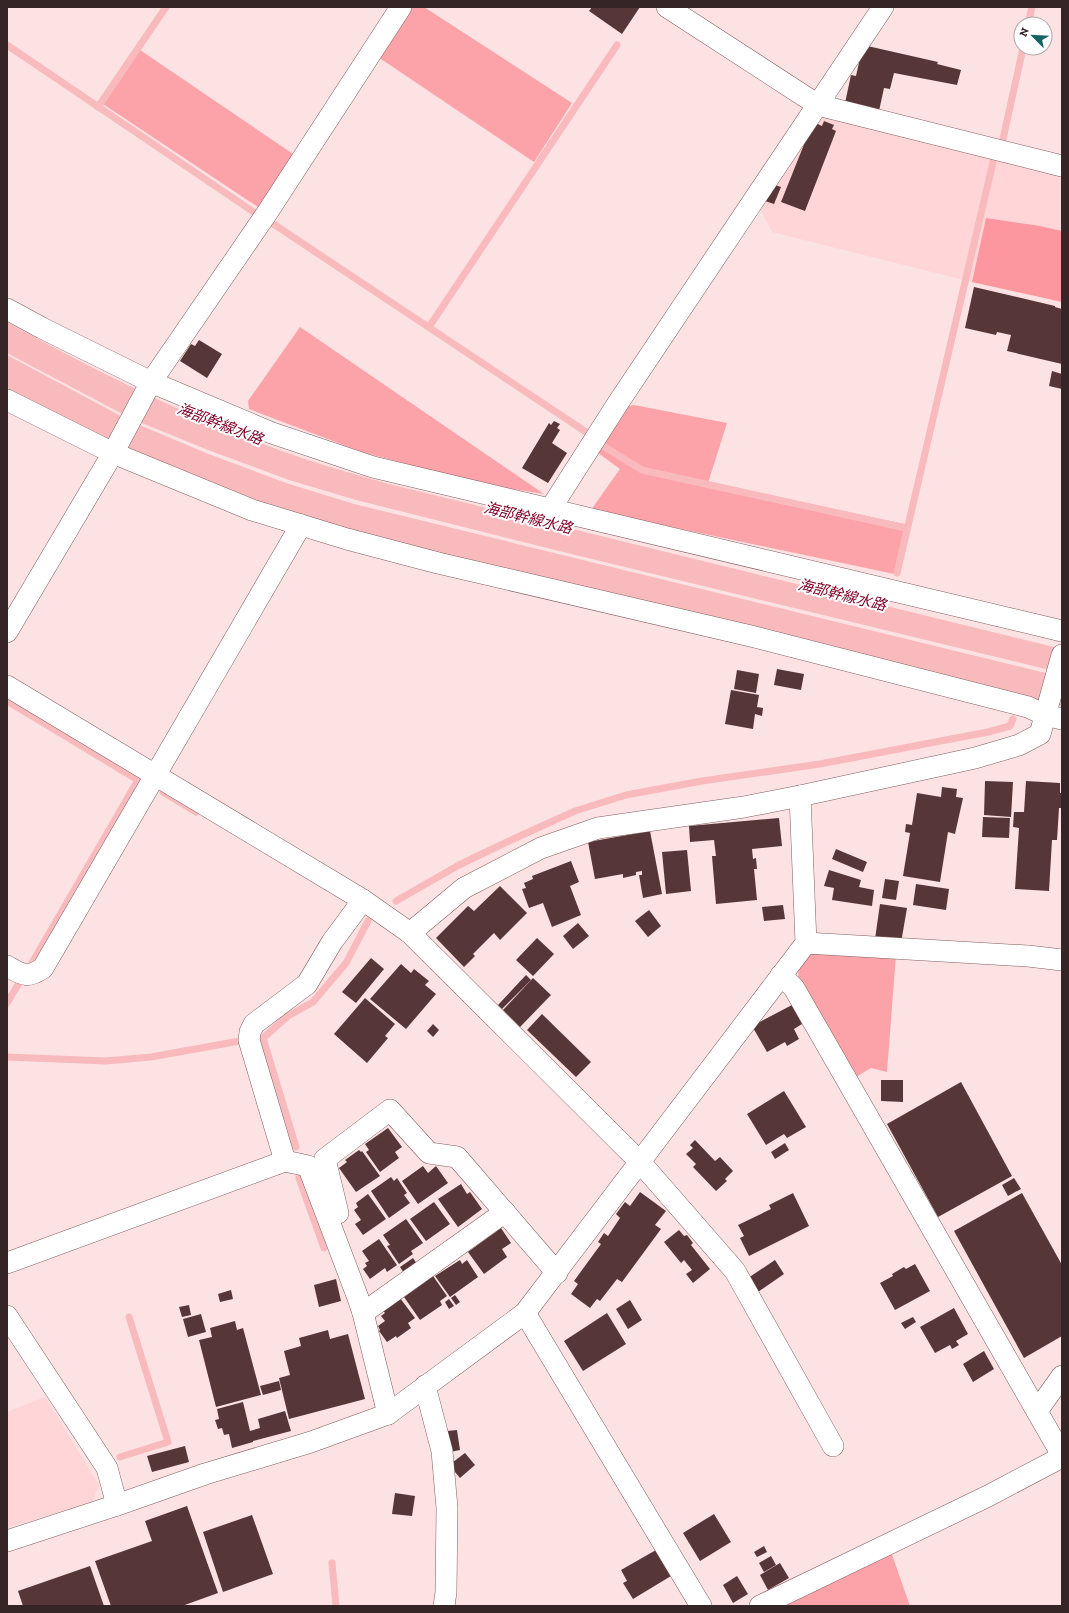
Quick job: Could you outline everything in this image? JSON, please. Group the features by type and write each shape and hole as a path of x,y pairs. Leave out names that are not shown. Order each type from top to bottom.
{"street":[{"path":"7,632 113,453 148,387 267,213 401,7"},
{"path":"666,7 818,106 1062,166"},
{"path":"551,508 618,403 883,7"},
{"path":"7,309 148,387 272,433 373,466 1062,631"},
{"path":"7,400 113,453 252,510 347,539 438,563 778,643 1028,707 1054,717"},
{"path":"7,966 23,975 33,975 43,968 301,525"},
{"path":"410,932 464,888 541,848 598,828 744,807 974,758 1019,746 1040,734 1054,717 1062,655"},
{"path":"7,686 363,900 410,932 640,1162 735,1271 833,1446"},
{"path":"7,1541 205,1474 311,1442 388,1414 525,1313 557,1273 806,943 800,796"},
{"path":"285,1161 249,1040 250,1032 254,1024 306,984 332,942 363,900"},
{"path":"806,943 1028,956 1062,960"},
{"path":"760,1606 988,1496 1062,1456 794,988 781,975"},
{"path":"388,1414 360,1306 325,1159 390,1110 429,1153 457,1157 557,1273"},
{"path":"7,1263 285,1161 308,1166 360,1306"},
{"path":"360,1306 505,1212"},
{"path":"525,1313 701,1606"},
{"path":"7,1316 107,1468 117,1505"},
{"path":"1037,1411 1062,1376"},
{"path":"425,1386 442,1451 447,1508 446,1592 444,1606"}],"shaded area":[{"path":"406,7 424,7 572,103 534,162 375,55"},
{"path":"140,50 299,158 264,211 103,104"},
{"path":"823,115 1062,172 1062,231 1040,226 986,218 972,282 772,232 757,203"},
{"path":"986,218 1040,226 1062,231 1062,302 972,282"},
{"path":"7,322 78,360 187,413 310,461 389,484 1062,649 1062,673 559,551 356,500 289,480 208,450 132,419 7,353"},
{"path":"300,327 544,494 481,484 362,452 249,409 248,401"},
{"path":"7,355 130,421 206,453 286,483 354,504 1062,677 1062,706 756,632 352,531 258,501 171,469 40,408 7,389"},
{"path":"634,405 727,423 708,483 909,525 899,575 591,510 620,469 590,447 621,408"},
{"path":"812,949 896,955 887,1072 871,1068 856,1077 798,978 799,963"},
{"path":"45,1397 99,1485 92,1502 7,1528 7,1412"},
{"path":"890,1549 910,1606 773,1606"}],"building":[{"path":"592,7 640,7 622,34 589,11"},
{"path":"863,45 938,62 937,64 961,70 957,85 894,73 890,89 884,88 879,111 845,103 851,75 856,76"},
{"path":"824,121 834,125 832,129 836,131 805,211 781,202 813,122 822,126"},
{"path":"772,184 781,187 774,204 765,201"},
{"path":"974,287 1055,306 1062,309 1062,364 1007,351 1011,335 997,332 996,335 965,328"},
{"path":"199,340 222,354 207,378 180,361 191,344 195,346"},
{"path":"1052,371 1062,374 1062,389 1049,386"},
{"path":"554,421 560,424 557,428 560,430 552,443 567,453 548,483 522,468 549,423 551,425"},
{"path":"777,669 804,674 801,690 774,685"},
{"path":"737,670 759,674 756,693 734,689"},
{"path":"731,690 759,695 757,707 763,708 762,716 755,714 753,729 725,724"},
{"path":"985,781 1013,782 1011,817 984,815"},
{"path":"1026,781 1060,783 1062,808 1059,808 1057,840 1052,840 1049,891 1015,889 1019,828 1013,827 1014,812 1024,812"},
{"path":"942,787 957,789 956,797 963,798 955,834 948,832 940,882 903,876 910,833 905,832 906,824 912,825 917,793 941,797"},
{"path":"983,817 1010,818 1009,838 982,837"},
{"path":"779,818 782,846 752,849 753,859 756,858 757,869 754,869 757,900 716,904 712,856 716,856 714,840 690,842 689,826"},
{"path":"650,831 662,894 643,898 639,875 642,875 642,871 636,872 636,875 623,878 623,874 595,879 588,842"},
{"path":"836,849 867,862 863,872 832,859"},
{"path":"687,850 691,891 666,894 662,852"},
{"path":"571,861 579,882 570,886 581,915 552,927 543,903 529,908 522,889 526,888 524,883 533,879 532,876"},
{"path":"829,870 861,880 859,887 874,890 872,906 832,900 834,888 824,886"},
{"path":"885,879 899,881 896,900 882,898"},
{"path":"916,884 949,889 946,910 913,905"},
{"path":"500,886 527,913 500,940 494,933 473,954 475,956 464,967 436,938 468,906 474,911"},
{"path":"880,904 907,908 901,943 875,939"},
{"path":"783,905 785,919 764,921 762,907"},
{"path":"649,910 661,926 648,937 635,921"},
{"path":"578,923 589,936 573,949 563,936"},
{"path":"537,938 554,954 533,976 516,960"},
{"path":"371,958 384,969 356,1003 342,992"},
{"path":"401,964 411,973 414,969 429,981 425,985 436,994 406,1029 370,999"},
{"path":"526,975 531,980 502,1009 498,1005"},
{"path":"533,978 551,995 520,1027 503,1010"},
{"path":"365,998 395,1024 385,1036 388,1038 367,1063 334,1034"},
{"path":"792,1005 802,1024 794,1029 799,1039 787,1046 785,1042 767,1052 752,1026"},
{"path":"542,1014 591,1062 576,1077 527,1030"},
{"path":"433,1024 439,1030 433,1037 427,1031"},
{"path":"881,1080 903,1080 903,1102 881,1101"},
{"path":"961,1082 1012,1176 938,1217 887,1124"},
{"path":"784,1091 806,1127 787,1138 784,1134 766,1145 747,1114"},
{"path":"388,1128 402,1147 395,1152 399,1158 380,1172 366,1152 369,1150 365,1144"},
{"path":"695,1140 715,1161 720,1157 733,1171 725,1179 727,1181 716,1191 693,1167 696,1164 686,1154 693,1148 690,1145"},
{"path":"785,1143 789,1150 775,1159 771,1152"},
{"path":"359,1150 361,1152 362,1151 380,1176 356,1192 339,1168 347,1162 345,1160"},
{"path":"423,1166 428,1173 436,1166 448,1183 418,1204 402,1181"},
{"path":"391,1177 394,1181 397,1178 407,1193 404,1195 410,1203 389,1218 371,1191"},
{"path":"1014,1178 1021,1189 1008,1196 1002,1185"},
{"path":"461,1184 467,1194 470,1192 482,1209 458,1227 438,1199"},
{"path":"640,1192 666,1211 655,1225 661,1229 622,1282 617,1279 600,1301 597,1299 590,1308 571,1294 578,1284 574,1281 601,1244 598,1242 604,1233 608,1236 620,1218 616,1214 625,1202 630,1206"},
{"path":"793,1193 809,1226 749,1256 740,1238 744,1236 738,1225 771,1209 769,1205"},
{"path":"1022,1193 1062,1265 1062,1336 1024,1358 954,1231"},
{"path":"368,1194 386,1219 363,1235 355,1224 361,1220 354,1210 358,1207 356,1203"},
{"path":"434,1202 450,1224 426,1241 410,1219"},
{"path":"406,1219 423,1243 411,1251 413,1254 399,1264 387,1246 390,1245 383,1235"},
{"path":"501,1228 511,1243 502,1249 507,1257 484,1274 468,1252"},
{"path":"679,1230 684,1236 687,1235 693,1243 691,1245 710,1269 693,1283 686,1274 692,1270 684,1260 681,1263 664,1242"},
{"path":"379,1239 397,1265 387,1272 385,1268 370,1279 363,1269 367,1266 365,1263 369,1261 362,1251"},
{"path":"413,1258 417,1264 404,1273 400,1267"},
{"path":"460,1260 462,1264 467,1260 478,1277 450,1297 435,1276"},
{"path":"775,1260 784,1274 758,1292 748,1278"},
{"path":"915,1264 930,1291 895,1310 880,1283 893,1276 892,1274 904,1267 906,1269"},
{"path":"433,1276 447,1296 440,1301 442,1305 420,1320 404,1297"},
{"path":"336,1279 341,1301 319,1307 314,1285"},
{"path":"231,1290 233,1299 220,1302 218,1294"},
{"path":"455,1295 460,1302 456,1305 451,1298"},
{"path":"400,1298 415,1318 408,1323 411,1328 397,1338 396,1336 387,1342 379,1331 378,1326 385,1321 381,1316 385,1313 383,1311"},
{"path":"449,1299 454,1306 449,1309 445,1302"},
{"path":"630,1300 642,1320 628,1329 616,1309"},
{"path":"189,1305 191,1315 182,1317 179,1307"},
{"path":"954,1308 968,1334 956,1341 959,1345 952,1349 950,1345 935,1353 920,1327"},
{"path":"607,1313 626,1344 583,1371 564,1341"},
{"path":"201,1314 206,1332 188,1337 183,1319"},
{"path":"913,1317 916,1322 905,1329 901,1323"},
{"path":"235,1321 237,1330 243,1328 261,1395 216,1407 199,1340 212,1337 210,1328"},
{"path":"328,1330 330,1339 348,1334 365,1399 289,1419 279,1378 290,1375 284,1351 301,1346 299,1338"},
{"path":"984,1351 994,1369 973,1382 963,1364"},
{"path":"279,1381 281,1390 263,1395 260,1386"},
{"path":"243,1402 250,1431 260,1428 258,1419 285,1411 291,1431 232,1448 229,1434 224,1435 222,1428 218,1429 215,1420 219,1419 217,1409"},
{"path":"457,1430 460,1450 450,1452 447,1431"},
{"path":"185,1446 189,1462 152,1472 147,1456"},
{"path":"465,1453 475,1465 460,1478 449,1465"},
{"path":"395,1493 415,1496 412,1516 392,1514"},
{"path":"187,1506 218,1593 182,1606 111,1606 95,1561 152,1541 145,1521"},
{"path":"714,1514 731,1542 700,1561 683,1533"},
{"path":"252,1515 273,1574 223,1592 203,1532"},
{"path":"764,1546 767,1552 757,1557 754,1552"},
{"path":"656,1550 671,1576 633,1599 623,1583 627,1581 621,1570"},
{"path":"771,1556 776,1565 764,1572 759,1563"},
{"path":"780,1563 789,1578 768,1590 760,1575"},
{"path":"90,1566 104,1606 23,1606 18,1591"},
{"path":"737,1576 748,1594 733,1603 723,1585"}],"waterway":[{"path":"98,107 166,7"},
{"path":"1030,16 1032,7"},
{"path":"7,45 258,215"},
{"path":"429,327 617,45"},
{"path":"1003,139 1021,56"},
{"path":"897,573 994,158"},
{"path":"269,221 589,434"},
{"path":"600,444 642,470 906,528"},
{"path":"7,701 138,780 29,968"},
{"path":"396,901 459,865 509,841 575,811 626,795 702,781 820,764 988,732 1010,726 1013,719"},
{"path":"163,792 196,812"},
{"path":"296,1147 263,1038 288,1016 313,1002 346,963 368,921"},
{"path":"7,1003 19,983"},
{"path":"7,1057 106,1061 151,1057 240,1041"},
{"path":"299,1178 324,1248"},
{"path":"120,1457 168,1442 129,1317"},
{"path":"332,1563 336,1606"}],"water label":[{"name":"海部幹線水路","path":"220,424"},
{"name":"海部幹線水路","path":"528,518"},
{"name":"海部幹線水路","path":"842,595"}]}
